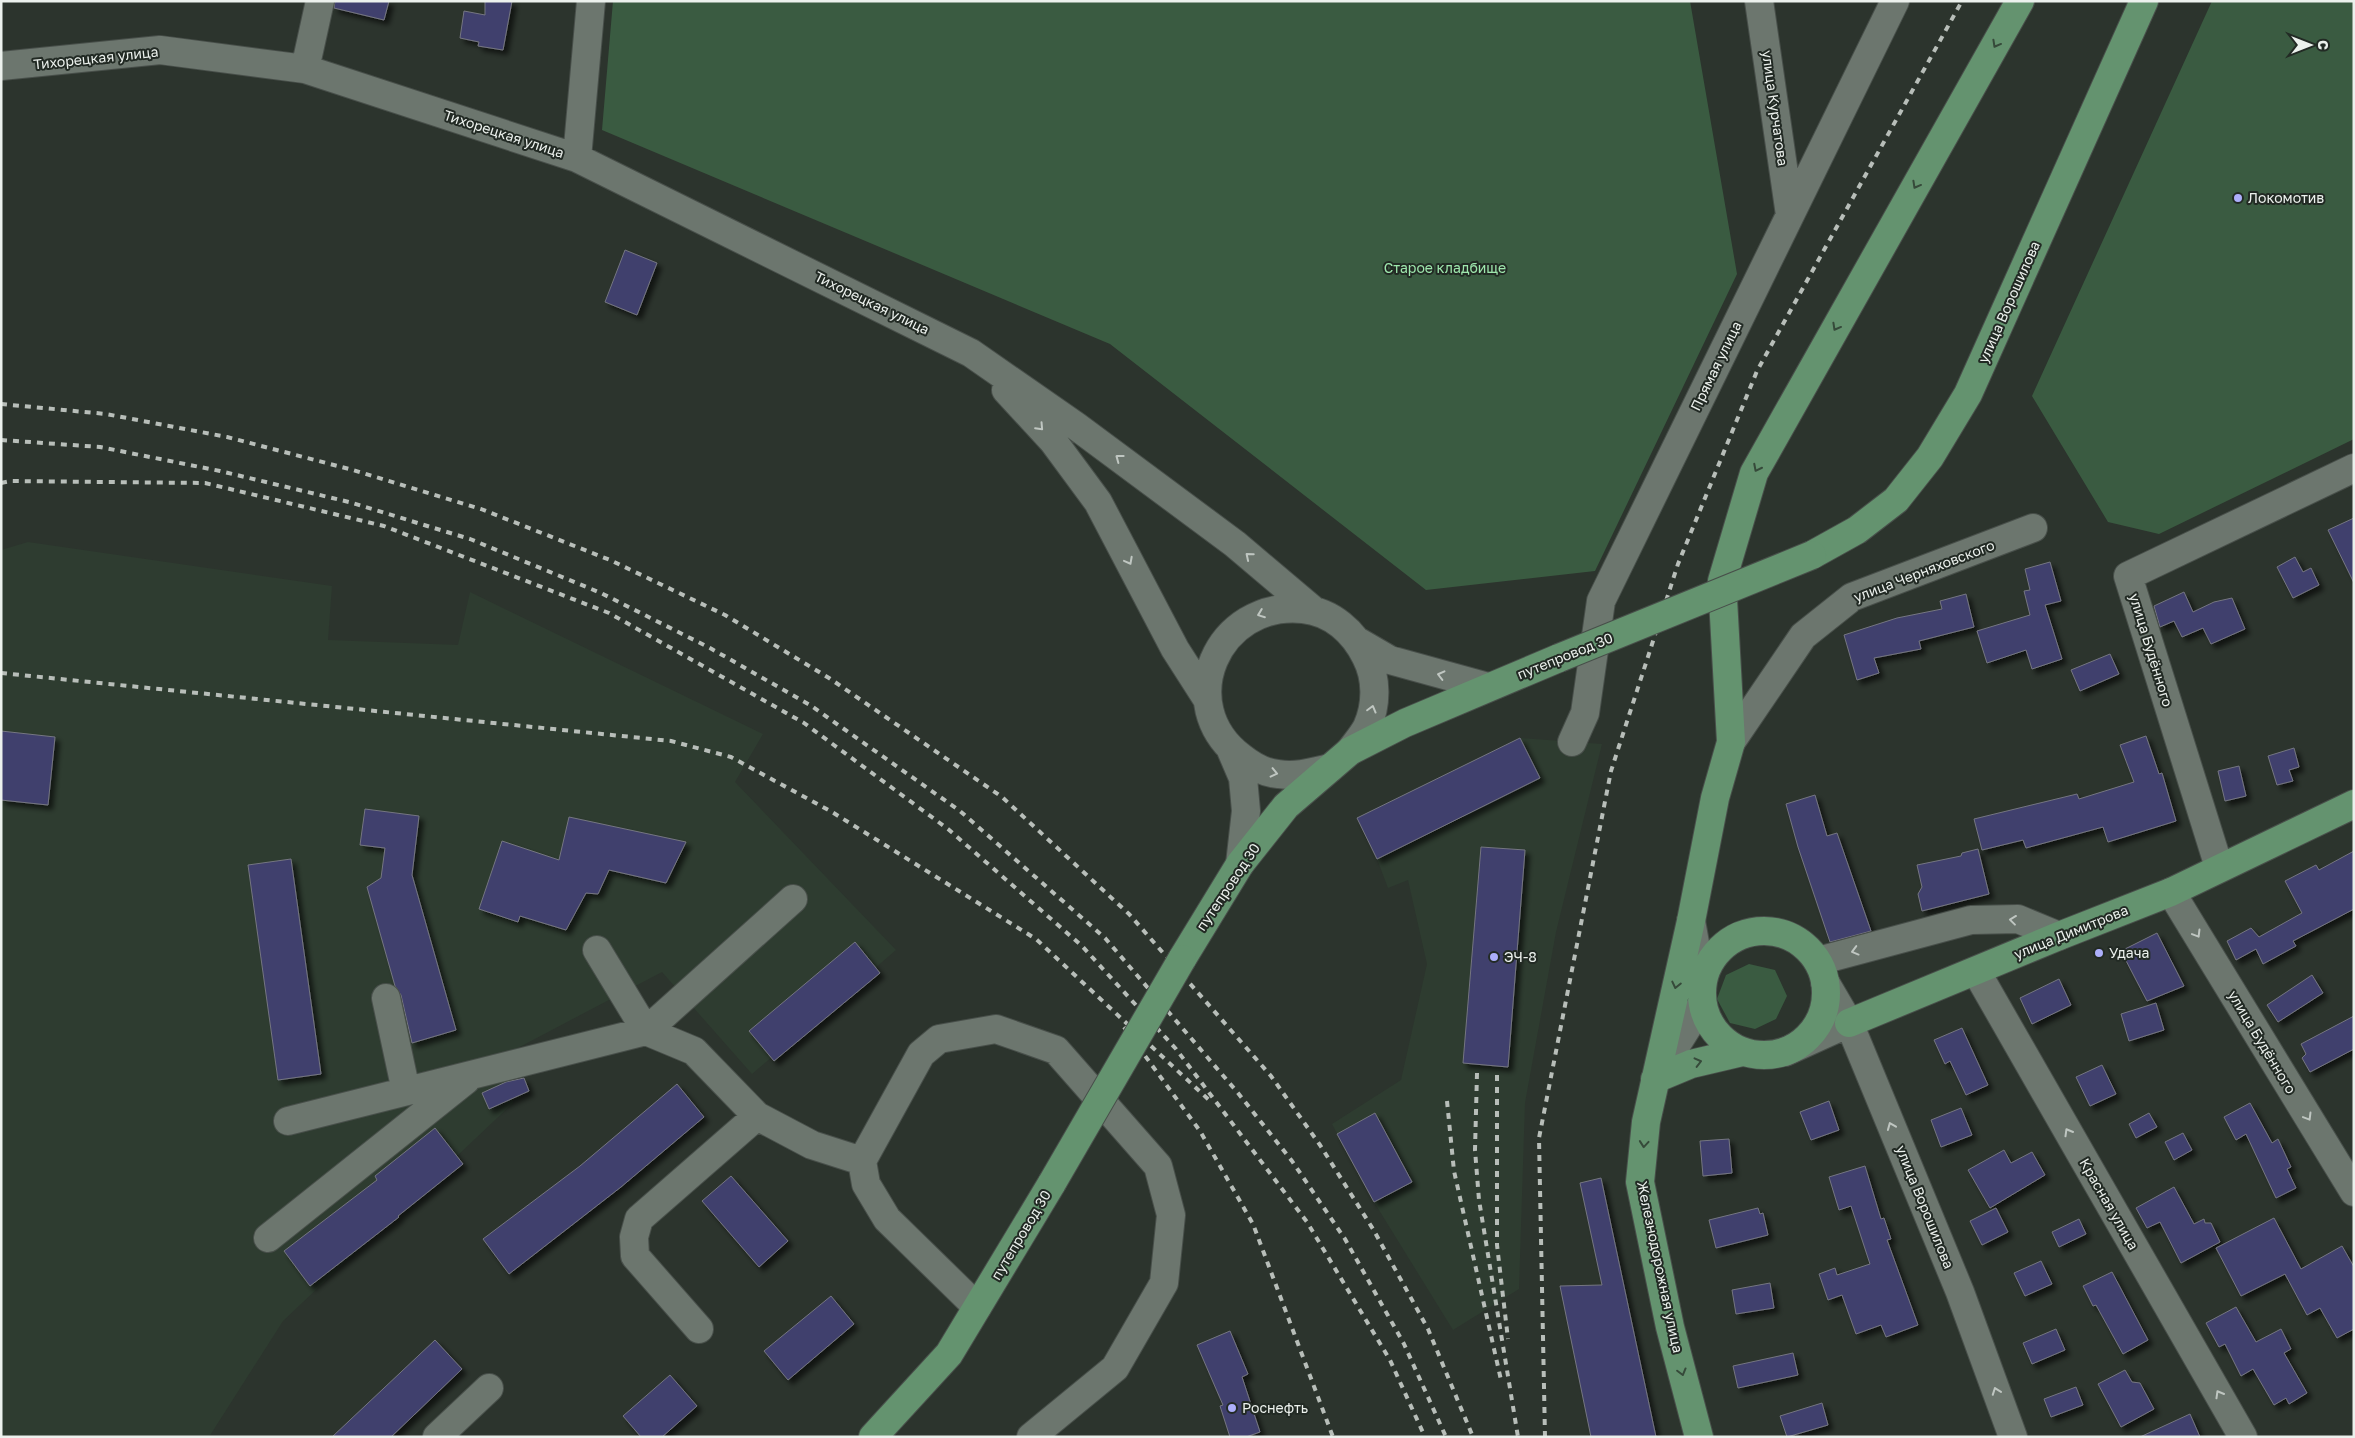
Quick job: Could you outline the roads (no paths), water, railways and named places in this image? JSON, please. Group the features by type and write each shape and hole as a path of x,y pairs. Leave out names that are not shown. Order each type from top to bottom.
{"main road":[{"name":"Железнодорожная улица","path":"1699,1437 1670,1327 1640,1182 1646,1122 1691,921 1715,798 1731,742 1722,581 1754,473 2020,1"},
{"name":"улица Ворошилова","path":"1812,555 1857,530 1896,500 1930,457 1968,394 2144,1"},
{"name":"путепровод 30","path":"873,1437 949,1354 1240,864 1286,806 1340,759 1405,723 1488,687 1812,555"},
{"name":"улица Димитрова","path":"1849,1023 2171,892 2219,867 2354,804"},
{"path":"1764,930 1792,937 1804,945 1822,972 1825,1004 1818,1024 1804,1041 1785,1052 1764,1056 1742,1052 1724,1041 1710,1024 1702,993 1710,961 1724,945 1742,934 1764,930"},
{"path":"1655,1079 1690,1064 1742,1052"}],"street":[{"path":"305,69 320,1"},
{"path":"577,158 591,1"},
{"name":"улица Курчатова","path":"1759,1 1790,215"},
{"name":"Прямая улица","path":"1572,742 1585,713 1601,601 1895,1"},
{"name":"Тихорецкая улица","path":"1,66 160,50 305,69 577,158 971,352"},
{"path":"971,352 1076,426 1235,544 1313,610 1339,622 1359,642 1390,660 1488,687"},
{"path":"971,352 1053,441 1098,502 1176,649 1207,699 1215,726 1231,750 1243,778 1246,811 1240,864"},
{"name":"улица Будённого","path":"2219,867 2128,576 2354,468"},
{"name":"улица Черняховского","path":"1731,742 1803,636 1852,597 2033,528"},
{"path":"1207,699 1209,672 1220,647 1237,627 1260,613 1286,607 1313,610"},
{"path":"1231,750 1252,766 1277,774 1303,775 1340,759 1367,727 1375,698 1372,669 1359,642"},
{"name":"улица Будённого","path":"2171,892 2354,1192"},
{"path":"288,1121 646,1031 793,899"},
{"path":"1822,972 1971,920 2018,919 2059,936"},
{"path":"1655,1079 1702,993 1691,921"},
{"path":"597,950 646,1031 694,1051 757,1116 812,1144 862,1161"},
{"name":"Красная улица","path":"1976,971 2243,1437"},
{"name":"улица Ворошилова","path":"1822,972 1849,1023 1960,1292 2013,1437"},
{"path":"386,998 406,1091"},
{"name":"улица Димитрова","path":"1785,1052 1849,1023"},
{"path":"977,1307 887,1219 866,1184 862,1161 921,1054 939,1039 996,1028 1056,1050 1158,1166 1171,1215 1164,1283 1116,1368 1031,1437"},
{"path":"268,1238 473,1074"},
{"path":"699,1329 635,1256 634,1237 640,1219 757,1116"},
{"path":"437,1437 489,1388"}],"railway":[{"path":"1545,1437 1539,1138 1611,771 1678,564 1757,371 1962,1"},
{"path":"1,404 106,414 227,437 353,470 481,509 610,560 725,615 829,678 1002,797 1129,914 1271,1076 1320,1145 1373,1229 1428,1329 1473,1437"},
{"path":"1,440 100,447 220,471 349,502 470,539 601,593 710,648 810,705 960,811 1105,938 1238,1093 1292,1161 1345,1239 1404,1344 1446,1437"},
{"path":"1,483 11,481 205,483 384,526 609,613 804,723 948,829 1082,946 1176,1049 1307,1222 1390,1360 1425,1437"},
{"path":"1,673 671,741 731,757 832,812 1036,939 1209,1100"},
{"path":"1124,1027 1200,1131 1253,1224 1333,1437"},
{"path":"1477,1073 1475,1150 1479,1200 1518,1437"},
{"path":"1497,1075 1497,1245 1508,1339"},
{"path":"1447,1101 1454,1171 1501,1380"}],"place":[{"name":"Локомотив","path":"2238,198"},
{"name":"Удача","path":"2099,953"},
{"name":"ЭЧ-8","path":"1494,957"},
{"name":"Роснефть","path":"1232,1408"}],"park label":[{"name":"Старое кладбище","path":"1445,268"}]}
